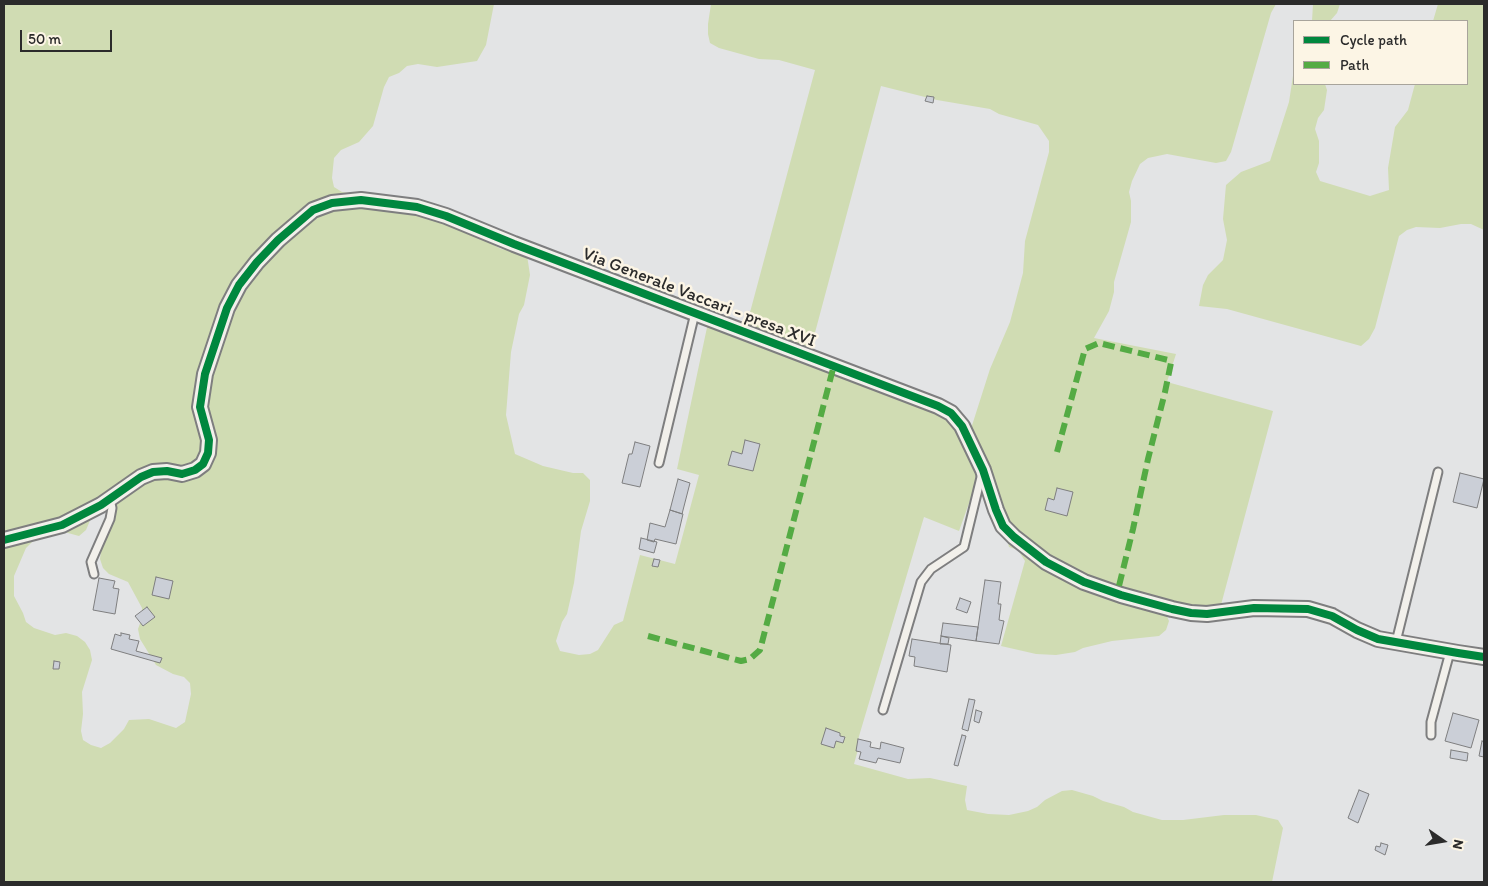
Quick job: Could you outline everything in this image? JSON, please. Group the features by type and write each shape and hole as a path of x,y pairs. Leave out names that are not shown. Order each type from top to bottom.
{"street":[{"name":"Via Generale Vaccari - presa XVI","path":"4,540 62,525 110,499 141,477 153,472 167,471 182,474 195,470 203,464 208,453 209,440 200,408 205,374 227,308 239,285 278,240 313,210 332,203 360,200 417,207 439,214 938,406 951,413 962,426 983,470 1003,526 1046,562 1084,582 1120,595 1191,613 1208,614 1254,608 1308,609 1332,616 1378,639 1484,657"}],"lane":[{"path":"658,463 695,313"},
{"path":"883,710 921,582 931,569 964,547 983,470"},
{"path":"1396,642 1438,472"},
{"path":"94,574 91,562 110,519 112,508 110,499"},
{"path":"1431,735 1432,722 1450,652"}],"green space":[{"path":"4,4 494,4 486,45 477,61 437,67 418,64 407,66 399,73 389,77 384,87 373,126 359,142 341,150 334,158 332,178 334,187 342,192 362,195 488,236 492,244 501,249 510,251 520,249 527,255 530,275 511,352 506,415 515,454 543,466 573,473 583,473 590,480 590,501 581,531 574,583 567,614 562,622 556,641 560,651 579,655 590,654 598,650 614,625 623,621 640,555 675,564 699,475 677,469 709,318 745,331 815,70 779,60 759,59 719,48 710,43 708,24 711,4 1276,4 1271,13 1231,152 1226,161 1216,163 1167,154 1148,158 1140,164 1129,192 1131,222 1114,282 1114,292 1109,311 1094,338 1176,354 1167,382 1273,411 1218,616 1165,612 1169,621 1166,630 1159,636 1112,641 1083,648 1075,652 1056,655 1036,654 1001,646 1025,561 1018,550 1009,547 986,456 959,531 924,517 857,743 859,746 854,764 908,779 930,778 967,786 965,800 967,810 988,814 1009,815 1028,811 1062,791 1072,790 1124,807 1133,812 1162,820 1183,820 1224,815 1256,815 1278,820 1283,828 1272,882 4,882","holes":["881,86 937,100 990,109 999,114 1038,125 1049,141 1049,152 1025,241 1023,273 1010,322 990,369 968,438 945,406 809,355","97,504 113,508 101,550 100,559 103,568 109,574 128,582 142,608 142,618 138,629 140,639 156,665 173,674 184,677 190,683 191,694 185,722 176,728 149,719 129,720 124,729 110,743 101,748 83,740 81,731 83,714 82,692 92,660 90,650 85,642 77,636 66,633 55,635 34,628 26,622 14,596 14,576 26,548 39,535 57,530 79,536 86,530"]},
{"path":"1313,4 1340,4 1337,13 1331,20 1312,20"},
{"path":"1438,4 1484,4 1484,230 1471,224 1440,228 1416,227 1407,230 1399,236 1375,328 1369,339 1361,346 1227,309 1199,306 1203,285 1208,275 1223,260 1227,240 1223,219 1226,185 1241,172 1270,161 1289,102 1293,76 1293,85 1325,85 1327,90 1324,110 1318,118 1315,129 1319,141 1319,163 1316,172 1320,181 1370,196 1389,190 1388,168 1395,127 1408,110 1415,85 1468,85 1468,20 1433,20"}],"building":[{"path":"927,96 934,97 933,103 925,101"},
{"path":"745,440 760,444 753,471 728,465 732,451 742,454"},
{"path":"635,442 650,446 640,487 622,483 629,454 632,454"},
{"path":"1460,473 1484,479 1477,508 1453,502"},
{"path":"678,479 690,483 682,514 670,510"},
{"path":"1057,488 1073,492 1067,516 1045,510 1048,498 1054,500"},
{"path":"670,510 683,514 676,544 655,539 654,542 647,540 650,523 665,527"},
{"path":"641,538 657,542 654,553 639,549"},
{"path":"654,559 660,560 658,567 652,566"},
{"path":"156,577 173,581 169,599 152,595"},
{"path":"99,578 115,581 113,588 119,589 115,614 93,610"},
{"path":"985,580 1001,582 998,604 1001,604 999,620 1004,621 999,644 976,641"},
{"path":"960,598 971,602 967,613 956,609"},
{"path":"147,607 155,617 143,626 135,616"},
{"path":"943,623 978,627 976,641 941,636"},
{"path":"121,633 130,635 129,639 139,641 136,651 162,658 160,663 111,649 115,634 121,636"},
{"path":"941,636 949,638 948,644 940,644"},
{"path":"912,639 951,645 947,672 914,666 915,657 909,656"},
{"path":"54,661 60,662 59,669 53,669"},
{"path":"969,699 975,700 968,731 962,729"},
{"path":"976,710 982,712 979,723 974,721"},
{"path":"1453,713 1479,720 1471,748 1445,741"},
{"path":"826,728 845,737 843,743 836,741 834,748 821,744"},
{"path":"962,735 966,736 958,766 954,765"},
{"path":"858,739 871,742 870,747 880,749 881,742 904,748 900,763 878,758 876,763 859,759 861,752 856,751"},
{"path":"1482,741 1484,742 1484,757 1479,756"},
{"path":"1451,750 1468,753 1467,761 1450,758"},
{"path":"1359,790 1369,794 1358,823 1348,818"},
{"path":"1381,843 1388,845 1385,855 1375,850 1376,846 1380,847"}],"marked path":[{"path":"1057,452 1085,349 1099,343 1168,360 1171,363 1117,594"},
{"path":"648,636 741,661 750,659 760,650 834,365"}],"cycle path":[{"path":"4,540 62,525 101,505 141,477 153,472 167,471 182,474 195,470 203,464 208,453 209,440 200,407 205,374 227,308 239,285 278,240 313,210 332,203 361,200 417,207 446,216 514,244 938,406 951,413 962,426 983,470 1003,526 1046,562 1084,582 1121,595 1191,613 1207,614 1254,608 1308,609 1332,616 1378,639 1484,657"}]}
